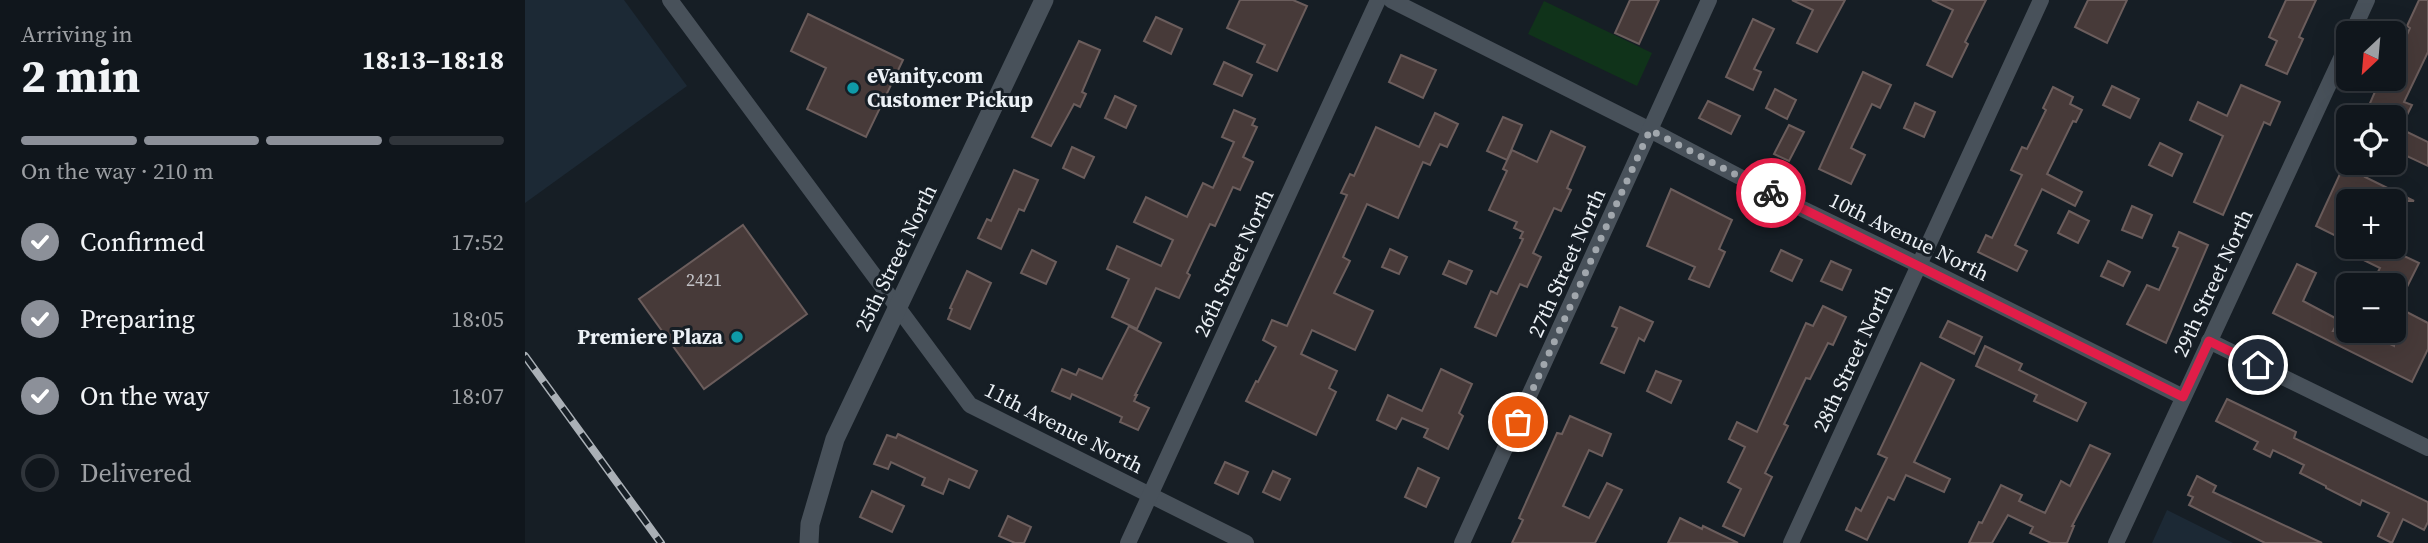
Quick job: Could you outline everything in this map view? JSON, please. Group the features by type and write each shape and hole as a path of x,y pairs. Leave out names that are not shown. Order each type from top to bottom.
{"street":[{"name":"11th Avenue North","path":"670,0 969,405 1246,543"},
{"name":"25th Street North","path":"809,543 810,524 835,439 1044,0"},
{"name":"26th Street North","path":"1128,543 1378,0"},
{"name":"10th Avenue North","path":"1391,0 1782,199 2183,397"},
{"name":"27th Street North","path":"1462,543 1709,0"},
{"name":"28th Street North","path":"1791,543 2041,0"},
{"path":"2357,21 2367,0"},
{"name":"29th Street North","path":"2116,543 2336,69"},
{"path":"2209,341 2428,448"}],"shaded area":[{"path":"525,0 624,0 687,86 525,203"},
{"path":"2167,510 2233,543 2152,543"}],"green space":[{"path":"1544,1 1652,53 1637,86 1528,34"}],"building":[{"path":"1240,0 1293,0 1307,6 1277,71 1257,62 1265,45 1227,28"},
{"path":"1630,0 1659,0 1639,44 1615,33"},
{"path":"1792,0 1845,0 1817,52 1797,43 1813,10"},
{"path":"1932,0 1986,0 1965,42 1968,44 1952,77 1927,65 1953,10"},
{"path":"2088,0 2127,0 2107,43 2075,27"},
{"path":"2286,0 2316,0 2299,37 2303,39 2287,74 2266,65 2277,41 2269,37"},
{"path":"2419,0 2428,0 2428,52 2404,102 2412,105 2406,117 2406,105 2369,105 2375,91 2406,91 2406,37 2410,28 2407,26"},
{"name":"eVanity.com Customer Pickup","path":"808,14 903,60 866,137 807,109 826,68 791,51"},
{"path":"1156,17 1182,29 1171,54 1144,41"},
{"path":"1753,19 1774,29 1754,69 1761,72 1753,90 1726,77"},
{"path":"1079,41 1100,50 1082,92 1086,94 1080,107 1074,104 1051,146 1032,137"},
{"path":"1401,55 1436,70 1423,98 1389,82"},
{"path":"1224,62 1252,75 1242,96 1214,84"},
{"path":"1863,72 1891,85 1880,108 1872,104 1851,148 1865,155 1851,184 1819,169"},
{"path":"2241,85 2280,102 2270,125 2264,122 2223,215 2194,202 2223,136 2190,120 2198,102 2227,116"},
{"path":"2112,86 2139,99 2130,118 2103,105"},
{"path":"2053,87 2073,97 2070,104 2082,110 2076,122 2073,121 2047,174 2082,192 2075,206 2042,189 2015,245 2027,251 2017,271 1978,252 1986,235 1992,238 2022,175 2011,170 2022,147 2027,149 2046,110 2043,108"},
{"path":"1775,89 1796,100 1787,119 1766,108"},
{"path":"1115,96 1136,106 1126,128 1105,118"},
{"path":"1708,101 1740,116 1731,134 1699,118"},
{"path":"1915,103 1935,112 1924,137 1904,128"},
{"path":"1234,110 1255,119 1252,125 1257,127 1243,157 1253,162 1240,190 1233,187 1215,226 1210,224 1187,273 1190,275 1179,298 1156,288 1137,329 1112,317 1129,279 1107,269 1117,246 1161,266 1173,240 1134,222 1146,197 1187,217 1203,183 1213,188 1234,142 1222,137"},
{"path":"1435,113 1458,124 1447,147 1440,144 1430,165 1423,162 1398,218 1367,204 1343,257 1350,261 1334,293 1373,311 1355,350 1312,330 1301,354 1337,371 1329,388 1336,392 1316,435 1246,401 1276,347 1263,340 1272,320 1287,326 1347,195 1341,193 1350,174 1354,176 1376,127 1419,147"},
{"path":"1503,117 1522,125 1507,160 1487,151"},
{"path":"1789,125 1804,132 1789,161 1774,154"},
{"path":"1551,131 1585,147 1567,188 1571,190 1561,211 1554,208 1533,253 1541,257 1527,287 1520,284 1496,336 1475,327 1491,291 1497,294 1523,239 1520,238 1523,232 1514,228 1517,222 1489,210 1507,171 1503,169 1512,150 1537,162"},
{"path":"2406,131 2428,142 2428,166 2406,156"},
{"path":"2160,143 2182,154 2172,176 2149,165"},
{"path":"1072,147 1094,157 1084,178 1063,168"},
{"path":"1014,170 1038,180 1024,211 1019,209 1001,249 978,238 987,219 991,221"},
{"path":"2339,175 2366,175 2365,177 2390,189 2336,189 2336,236 2316,226"},
{"path":"1671,189 1732,220 1719,249 1725,252 1709,287 1689,279 1695,267 1647,246"},
{"path":"2132,206 2152,215 2142,238 2122,230"},
{"path":"2069,211 2089,221 2078,243 2058,233"},
{"path":"743,225 807,314 704,389 639,299"},
{"path":"2179,232 2208,245 2166,343 2127,324 2147,285 2159,290 2178,248 2173,246"},
{"path":"1390,249 1407,257 1399,274 1382,267"},
{"path":"1032,250 1056,262 1046,284 1021,273"},
{"path":"1781,250 1802,260 1792,281 1771,271"},
{"path":"2406,257 2419,263 2406,289 2406,273 2377,273 2380,268 2362,259 2406,259"},
{"path":"1449,261 1472,271 1466,284 1443,274"},
{"path":"1831,261 1851,270 1842,290 1821,281"},
{"path":"2108,261 2130,272 2123,286 2101,276"},
{"path":"2297,264 2316,273 2303,301 2336,318 2333,331 2336,331 2336,343 2388,343 2394,346 2394,343 2406,343 2406,312 2428,323 2428,349 2412,382 2273,313"},
{"path":"967,271 991,283 970,329 948,319 952,309 950,308"},
{"path":"1823,306 1846,317 1833,345 1828,343 1810,379 1806,378 1784,424 1788,426 1765,473 1772,477 1744,536 1723,526 1741,489 1728,482 1745,447 1729,439 1737,422 1757,432 1806,323 1813,326"},
{"path":"1620,307 1653,322 1644,341 1639,338 1624,373 1601,363 1617,328 1612,326"},
{"path":"1948,321 1982,337 1974,354 1940,337"},
{"path":"1129,326 1161,343 1135,395 1134,401 1149,408 1138,430 1120,422 1122,417 1072,394 1070,399 1052,391 1062,369 1076,375 1079,369 1102,379"},
{"path":"1985,346 2022,364 2019,370 2086,403 2077,421 2034,401 2037,395 1976,366"},
{"path":"1921,363 1954,380 1914,462 1950,479 1944,492 1906,475 1894,500 1888,497 1867,540 1846,530 1856,508 1861,511 1887,458 1878,454"},
{"path":"1441,369 1472,384 1459,413 1463,416 1448,449 1424,437 1428,429 1402,418 1396,429 1377,420 1388,395 1422,411"},
{"path":"1656,371 1681,381 1671,403 1647,391"},
{"path":"2227,399 2296,432 2294,438 2428,502 2428,522 2424,530 2403,519 2392,543 2378,536 2389,513 2362,500 2360,505 2326,488 2300,473 2304,465 2273,450 2270,457 2254,449 2258,442 2216,421"},
{"path":"1570,416 1611,434 1602,456 1589,450 1563,506 1589,518 1607,483 1622,490 1595,543 1512,543 1523,520 1519,518 1557,433 1562,434"},
{"path":"898,434 977,471 969,488 949,479 943,494 922,485 925,478 891,462 888,469 874,464 887,435 896,438"},
{"path":"2090,445 2110,454 2072,526 2067,543 2051,543 2030,533 2033,527 2008,515 1992,543 1969,543 2001,485 2022,495 2019,501 2045,513 2061,481 2070,486"},
{"path":"1225,462 1248,472 1238,494 1215,483"},
{"path":"1418,468 1439,478 1426,507 1405,497"},
{"path":"1273,471 1290,479 1280,500 1263,492"},
{"path":"2197,476 2216,486 2213,492 2322,543 2265,543 2189,505 2193,497 2188,495"},
{"path":"872,491 904,506 892,532 860,517"},
{"path":"1008,516 1031,527 1024,543 1015,543 999,536"},
{"path":"1680,518 1702,529 1703,526 1738,543 1668,543"}],"railway":[{"path":"525,356 661,543"}],"way so far":[{"path":"1518,422 1650,130 1771,193"}],"place":[{"name":"eVanity.com Customer Pickup","path":"853,88"},
{"name":"Premiere Plaza","path":"737,337"}],"route":[{"path":"1771,193 2183,397 2209,341 2258,365"}]}
